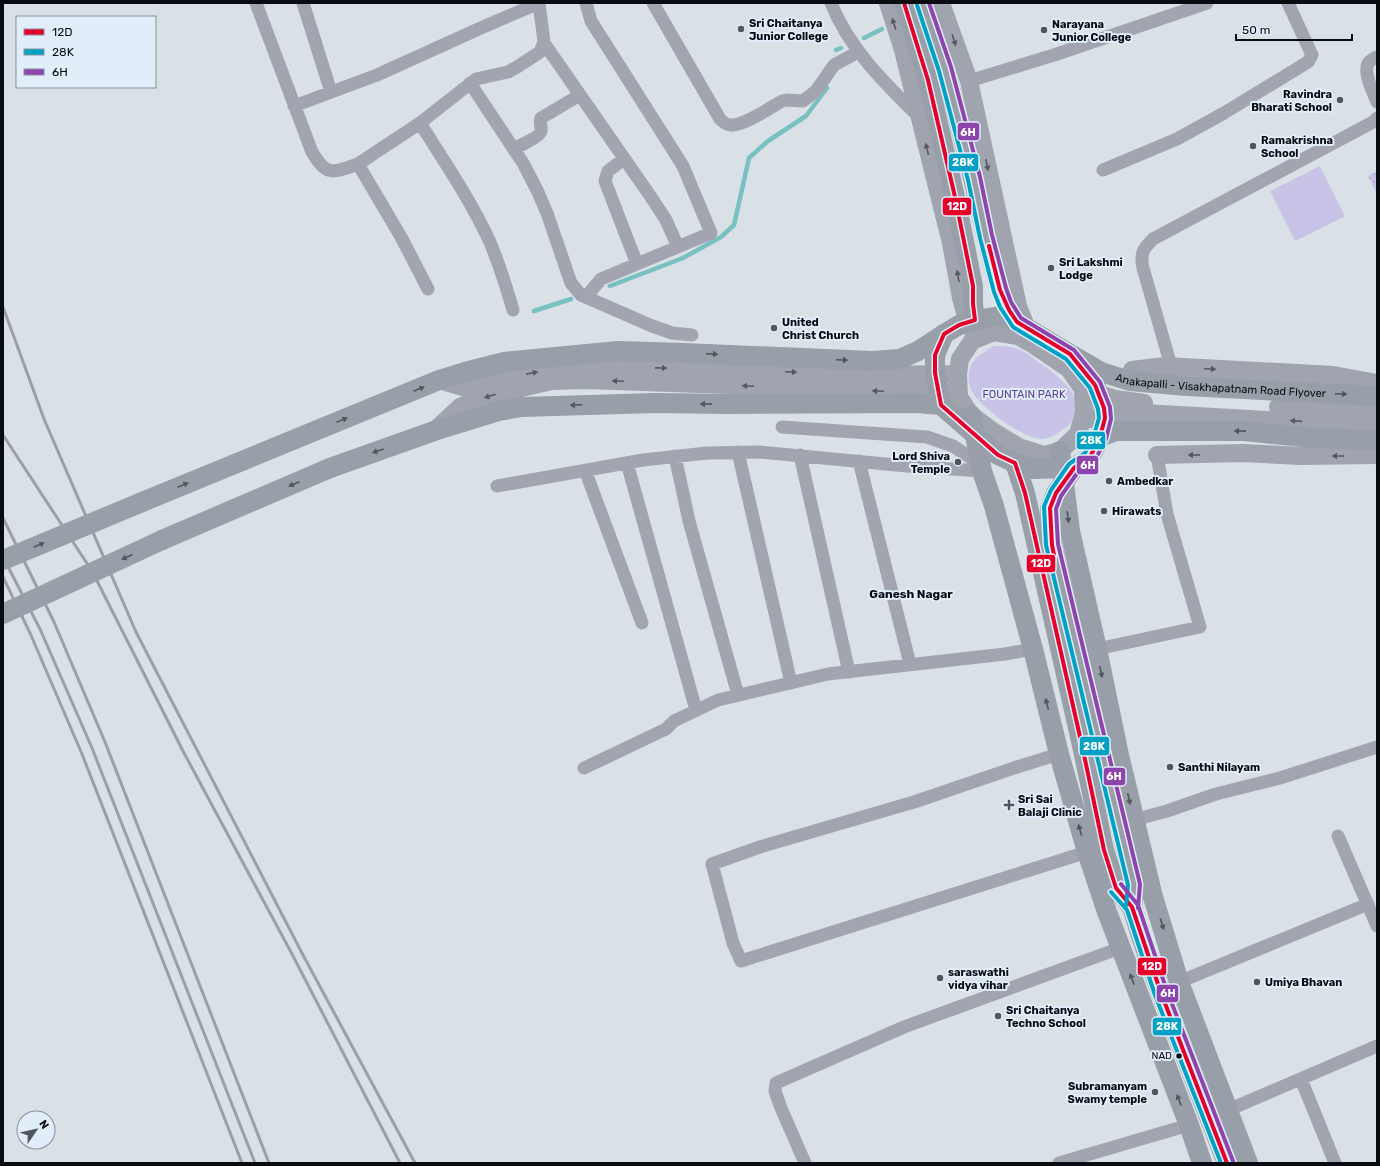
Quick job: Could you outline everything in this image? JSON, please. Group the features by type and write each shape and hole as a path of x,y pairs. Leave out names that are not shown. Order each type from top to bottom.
{"main road":[{"path":"904,3 928,80 955,197 973,286 973,304 976,320"},
{"path":"923,3 946,69 1000,290 1009,310 1017,322"},
{"path":"3,560 439,380 504,362 618,351 684,352 872,361 900,359 918,351 959,325 976,320 1000,316 1017,322"},
{"name":"Anakapalli - Visakhapatnam Road Flyover","path":"1017,322 1101,372 1130,381 1187,386 1377,396"},
{"path":"941,405 935,373 935,355 944,334"},
{"path":"1070,354 1095,385 1104,408 1105,418 1100,438 1090,457 1074,468 1056,493 1050,508 1052,545 1125,845 1125,887 1164,1000 1227,1163"},
{"path":"3,614 162,540 330,468 424,435 499,411 521,407 654,402 727,404 918,403 941,405 998,455 1032,469 1074,468"},
{"path":"971,415 982,471 994,506 1033,649 1059,754 1095,851 1120,948 1189,1125 1202,1163"},
{"path":"1100,438 1116,431 1244,431 1313,438 1377,440"},
{"path":"1060,451 1070,531 1119,755 1153,897 1179,982 1248,1163"},
{"path":"1015,463 1025,493 1083,750 1095,851 1125,887"}],"street":[{"path":"256,3 312,152 320,166 335,172 358,164 420,123 476,79 508,72 518,67 540,52 544,43"},
{"path":"303,3 331,92"},
{"path":"294,106 377,76 539,3 544,43 666,220 678,247"},
{"path":"586,3 591,21 682,166 711,233 601,279 586,297"},
{"path":"653,3 724,124 731,125 746,122 782,101 803,101 816,91 834,65 858,52"},
{"path":"831,3 834,11 858,52 870,67 919,117"},
{"path":"888,3 903,50 951,243 961,298 972,341"},
{"path":"940,3 969,81 1018,306 1034,345"},
{"path":"969,81 1057,54 1207,3"},
{"path":"1103,170 1177,139 1224,113 1308,62 1312,55 1288,3"},
{"path":"1377,57 1370,60 1366,68 1367,75 1377,102"},
{"path":"470,83 523,163 547,214 571,283 581,295 672,333 692,335"},
{"path":"514,149 539,135 541,130 541,118 580,95"},
{"path":"1171,366 1143,268 1141,257 1144,248 1153,239 1373,122 1377,118"},
{"path":"420,123 469,203 488,240 502,271 513,310"},
{"path":"624,159 608,171 605,181 637,264"},
{"path":"358,164 401,237 428,289"},
{"path":"994,332 1018,336 1069,369 1083,389 1084,413 1078,434 1060,451 1044,455 1020,447 994,432 971,415 959,397 958,374 960,359 972,341 994,332"},
{"path":"1132,370 1171,366 1333,375 1377,383"},
{"path":"439,380 462,387 543,370 570,367 691,368 865,374 958,374"},
{"path":"424,435 460,408 491,396 552,381 586,380 959,393"},
{"path":"1083,389 1115,399 1145,403 1377,412"},
{"path":"1082,422 1126,412 1377,426"},
{"path":"782,427 928,437 953,446 974,460 982,471"},
{"path":"497,486 626,463 675,456 738,452 800,455 982,471"},
{"path":"738,452 790,683"},
{"path":"1097,649 1200,627 1167,514 1157,455 1244,453 1301,456 1377,455"},
{"path":"800,455 849,672"},
{"path":"675,456 689,521 738,695"},
{"path":"859,461 910,664"},
{"path":"626,463 696,710"},
{"path":"585,470 642,623"},
{"path":"584,768 666,728 674,721 718,700 828,674 1005,654 1033,649"},
{"path":"1134,820 1167,811 1216,794 1280,778 1377,747"},
{"path":"1059,754 914,802 763,846 712,864 733,943 741,961 1095,851"},
{"path":"1338,836 1377,926"},
{"path":"1179,982 1368,904"},
{"path":"806,1163 781,1108 775,1091 776,1083 904,1027 1120,948"},
{"path":"1228,1110 1377,1046"},
{"path":"1301,1078 1335,1163"},
{"path":"1059,1163 1189,1125"}],"green space":[{"path":"1320,166 1345,216 1295,241 1270,191"},
{"path":"1377,171 1377,194 1368,176"},
{"name":"FOUNTAIN PARK","path":"993,346 1012,347 1023,351 1059,377 1066,384 1075,399 1077,407 1075,415 1069,425 1051,437 1045,439 1037,438 1026,435 1014,428 981,403 970,387 969,371 976,358"}],"waterway":[{"path":"864,38 882,29"},
{"path":"836,50 841,48"},
{"path":"610,286 683,258 721,237 734,225 749,158 768,141 806,116 827,88"},
{"path":"534,311 571,299"}],"railway":[{"path":"3,307 44,419 136,632 303,955 415,1163"},
{"path":"3,435 92,571 184,753 292,954 400,1163"},
{"path":"3,518 54,622 105,742 269,1163"},
{"path":"3,557 40,629 92,748 255,1163"},
{"path":"3,577 30,633 82,754 242,1163"}],"transit line":[{"name":"12D","path":"904,3 928,80 955,197 973,286 975,320 959,325 944,334 935,355 935,373 941,405 998,455 1015,463 1025,493 1104,850 1116,888 1132,907 1161,993 1227,1163"},
{"name":"6H","path":"929,3 951,67 980,177 992,235 1011,302 1021,318 1074,350 1100,382 1110,407 1111,419 1106,439 1095,460 1078,472 1061,496 1056,509 1058,544 1140,884 1138,908"},
{"name":"28K","path":"917,5 939,71 968,180 980,238 994,292 1000,307 1013,327 1066,359 1090,388 1098,409 1099,418 1094,435 1085,453 1069,464 1051,490 1044,506 1046,545 1128,885 1126,906"},
{"name":"12D","path":"989,246 1000,290 1009,310 1017,322 1070,354 1095,385 1104,408 1105,418 1100,437 1090,457 1074,468 1056,493 1050,508 1054,555"},
{"name":"6H","path":"1121,884 1138,905 1167,991 1233,1161"},
{"name":"28K","path":"1111,892 1127,910 1155,995 1221,1163"}],"place":[{"name":"Sri Chaitanya Junior College","path":"741,29"},
{"name":"Narayana Junior College","path":"1044,30"},
{"name":"Ravindra Bharati School","path":"1340,100"},
{"name":"Ramakrishna School","path":"1253,146"},
{"name":"Sri Lakshmi Lodge","path":"1051,268"},
{"name":"United Christ Church","path":"774,328"},
{"name":"Lord Shiva Temple","path":"958,462"},
{"name":"Ambedkar","path":"1109,481"},
{"name":"Hirawats","path":"1104,511"},
{"name":"Santhi Nilayam","path":"1170,767"},
{"name":"Sri Sai Balaji Clinic","path":"1009,805"},
{"name":"saraswathi vidya vihar","path":"940,978"},
{"name":"Umiya Bhavan","path":"1257,982"},
{"name":"Sri Chaitanya Techno School","path":"998,1016"},
{"name":"NAD","path":"1179,1056"},
{"name":"Subramanyam Swamy temple","path":"1155,1092"}],"district":[{"name":"Ganesh Nagar","path":"911,594"}]}
